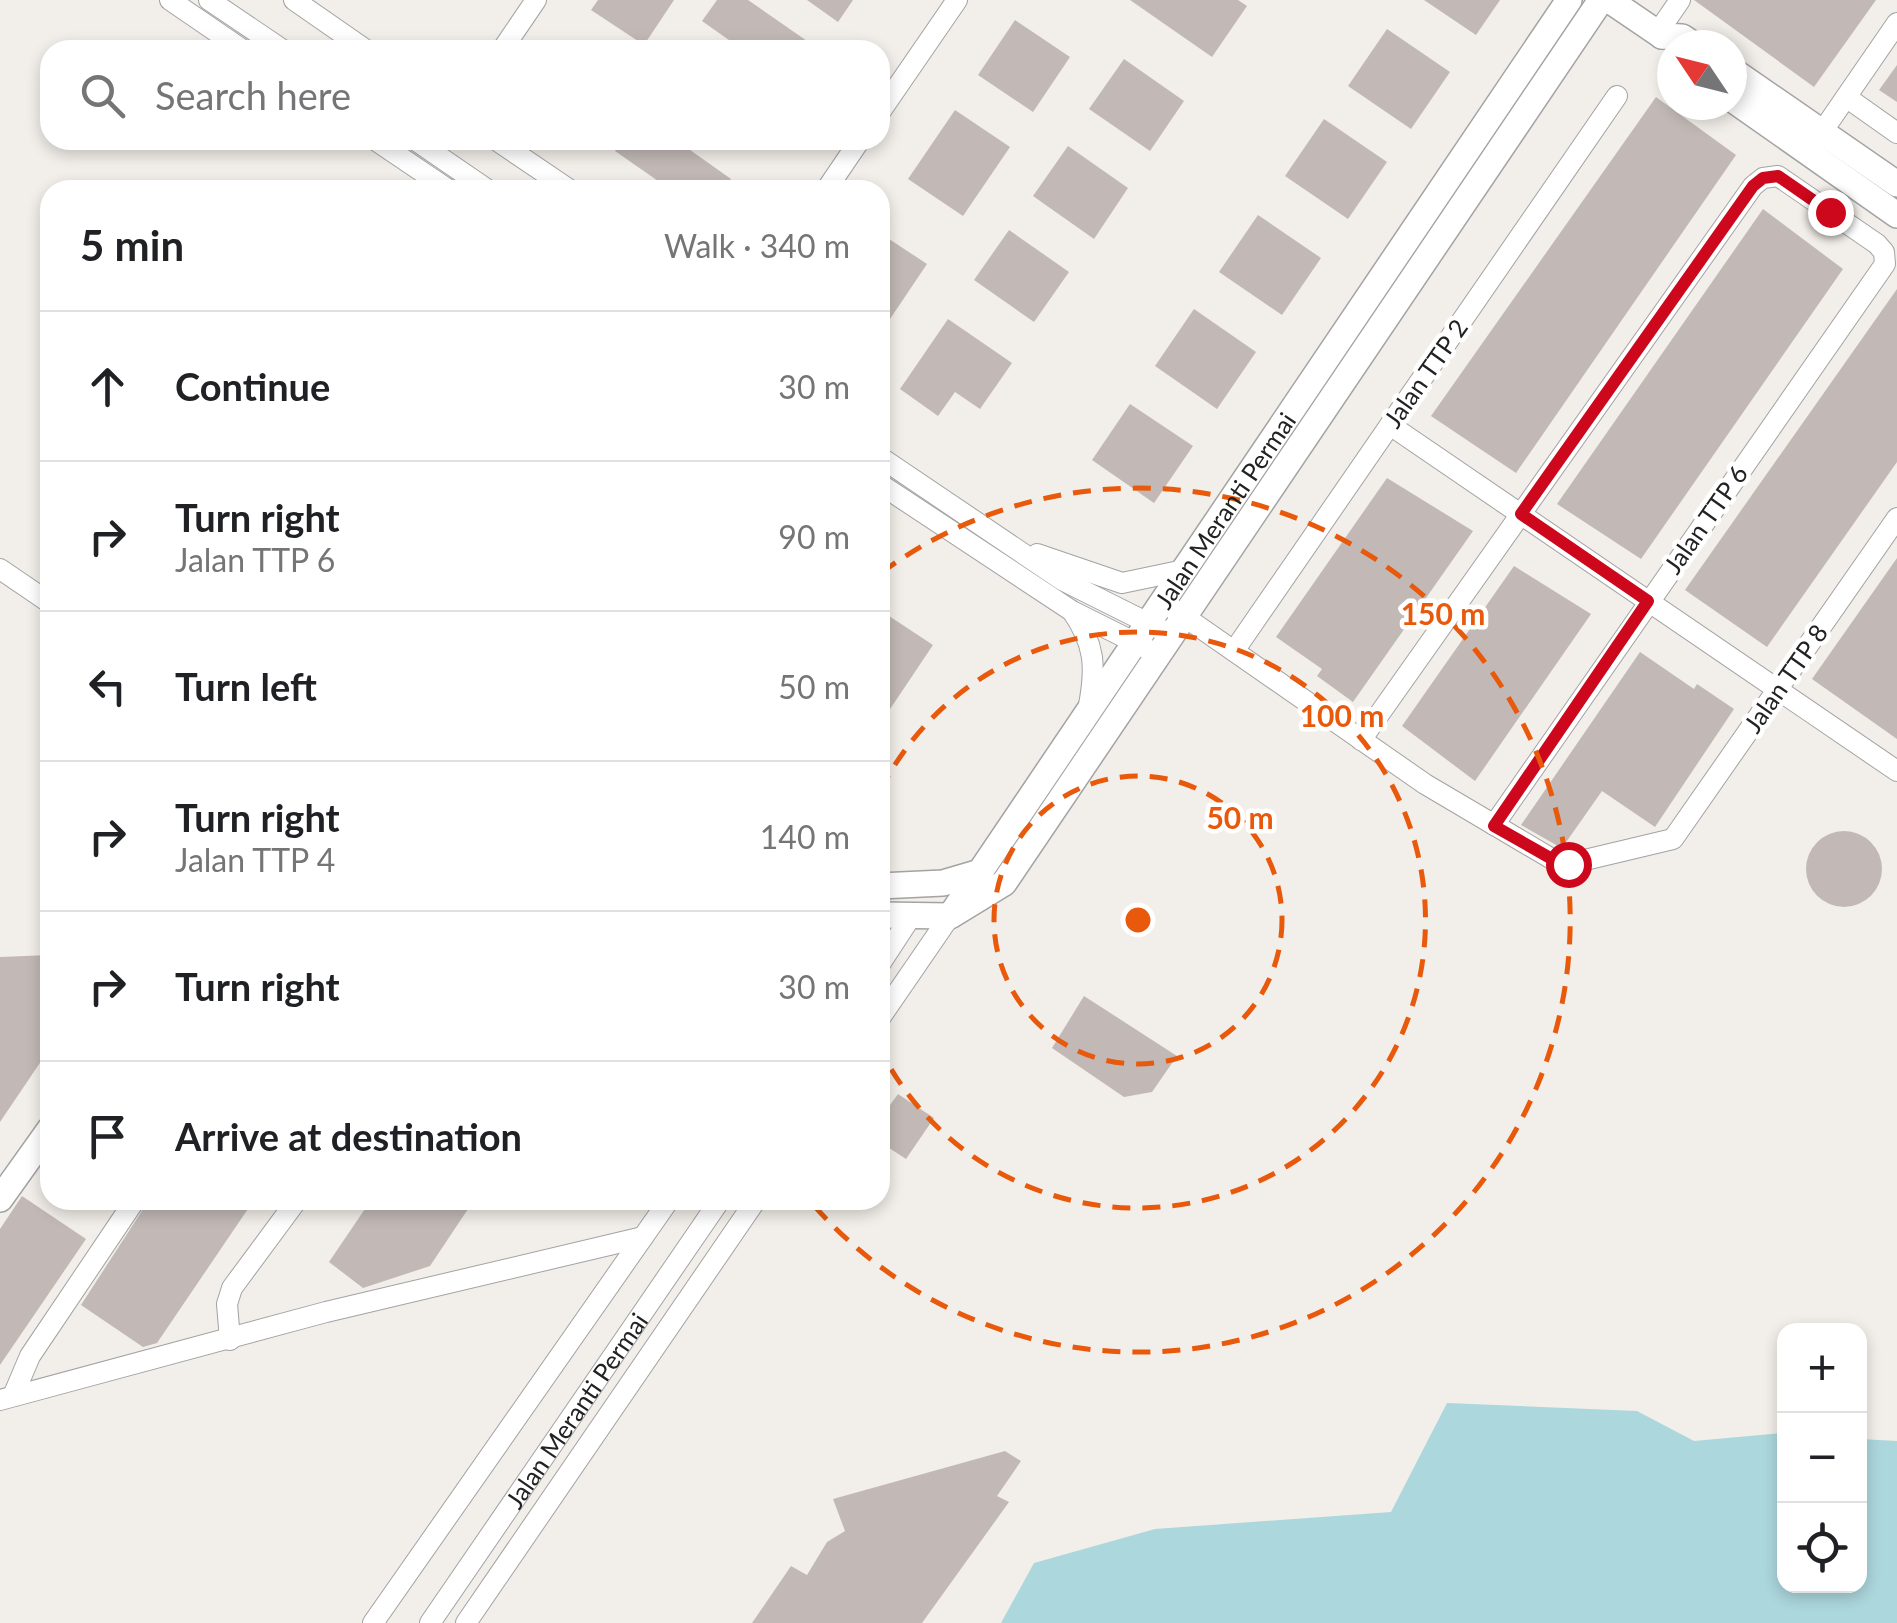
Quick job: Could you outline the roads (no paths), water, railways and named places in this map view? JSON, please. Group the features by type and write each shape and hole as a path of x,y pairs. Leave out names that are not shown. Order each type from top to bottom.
{"street":[{"path":"170,0 229,40"},
{"path":"209,0 267,40"},
{"path":"294,0 352,40"},
{"path":"509,40 536,0"},
{"path":"890,98 958,0"},
{"name":"Jalan Meranti Permai","path":"890,1003 1088,712 1160,629 1184,570 1569,0"},
{"path":"890,915 950,916 1004,883 1160,629 1601,0"},
{"path":"1609,0 1657,37"},
{"path":"1669,30 1680,0"},
{"path":"1815,142 1897,23"},
{"path":"1747,83 1897,215"},
{"name":"Jalan TTP 2","path":"1234,651 1617,96"},
{"path":"1846,97 1897,133"},
{"path":"1747,107 1897,184"},
{"path":"391,150 434,180"},
{"path":"430,150 473,180"},
{"path":"511,150 555,180"},
{"path":"833,180 853,150"},
{"name":"Jalan TTP 6","path":"1494,826 1886,264 1884,252 1778,176 1763,178 1753,186 1521,514"},
{"path":"1390,425 1897,771"},
{"path":"890,463 1062,580 1160,629"},
{"path":"890,491 1072,611 1160,629 1234,651 1494,826"},
{"path":"1361,740 1521,514"},
{"name":"Jalan TTP 8","path":"1494,826 1568,864 1673,839 1897,518"},
{"path":"1007,543 1122,584 1184,570"},
{"path":"0,569 40,596"},
{"path":"1072,611 1093,648 1096,668 1088,712"},
{"path":"890,886 943,883 976,872"},
{"path":"890,949 912,915"},
{"path":"0,1199 40,1142"},
{"path":"7,1398 30,1356 129,1210"},
{"path":"230,1340 227,1304 232,1288 289,1210"},
{"path":"373,1623 662,1210"},
{"name":"Jalan Meranti Permai","path":"430,1623 713,1210"},
{"name":"Jalan Meranti Permai","path":"466,1623 749,1210"},
{"path":"7,1398 326,1312 643,1238"}],"water":[{"path":"1447,1403 1637,1411 1694,1441 1777,1434 1777,1593 1867,1593 1867,1439 1897,1441 1897,1623 1001,1623 1034,1563 1155,1529 1391,1512"}]}
